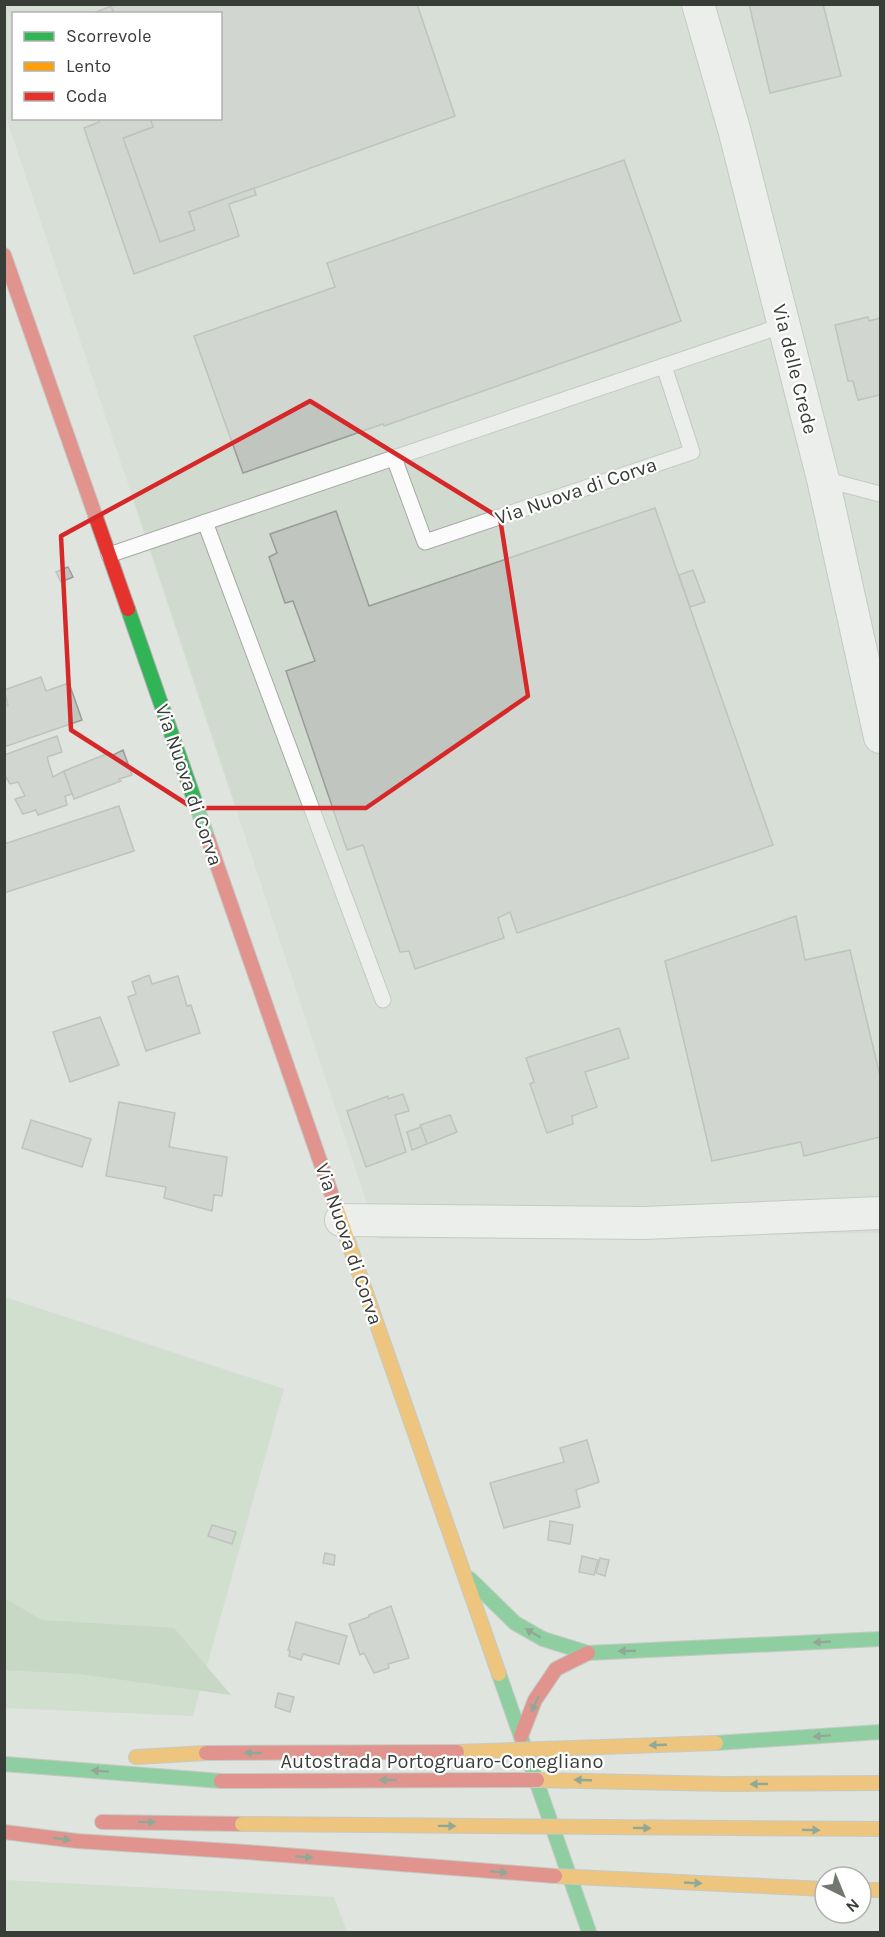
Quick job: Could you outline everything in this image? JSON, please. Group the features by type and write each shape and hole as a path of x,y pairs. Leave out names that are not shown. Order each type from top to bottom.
{"main road":[{"name":"Via Nuova di Corva","path":"4,255 589,1932"},
{"path":"464,1574 516,1623 543,1639 588,1653 880,1639"},
{"path":"521,1736 535,1701 556,1669 588,1653"},
{"path":"123,1757 206,1753 486,1752 716,1743 880,1732"},
{"path":"4,1763 99,1758"},
{"name":"Autostrada Portogruaro-Conegliano","path":"4,1763 221,1780 571,1780 725,1784 880,1782"},
{"path":"4,1821 28,1821"},
{"path":"87,1822 880,1829"},
{"path":"4,1832 76,1841 548,1876 813,1888"}],"street":[{"name":"Via delle Crede","path":"698,4 734,129 823,479 880,737"},
{"path":"340,1220 644,1223 880,1213"}],"lane":[{"path":"109,555 784,325"},
{"name":"Via Nuova di Corva","path":"394,458 425,542 692,452 664,366"},
{"path":"823,479 880,494"},
{"path":"205,522 383,1000"}],"highlighted area":[{"path":"310,401 500,518 528,696 366,808 193,808 71,730 61,536"}],"shaded area":[{"path":"4,5 880,5 880,1233 379,1239 5,114"}],"green space":[{"path":"5,1297 284,1389 193,1716 5,1708"},
{"path":"4,1598 42,1620 174,1628 231,1695 80,1674 5,1670"},
{"path":"4,1880 334,1897 347,1932 5,1932"}],"building":[{"path":"109,4 417,4 455,116 189,212 195,230 160,242 123,138 153,127 151,120 222,120 222,12 113,12 111,6 109,7"},
{"path":"749,4 823,4 841,76 770,93"},
{"path":"111,6 113,12 96,12"},
{"path":"98,120 151,120 153,127 123,138 160,242 195,230 189,212 254,188 256,195 229,204 239,236 134,274 84,128 99,122"},
{"path":"624,160 681,321 384,426 383,424 243,473 194,336 335,287 327,263"},
{"path":"868,317 869,321 880,318 880,395 858,400 853,381 848,381 835,325"},
{"path":"655,508 773,845 517,933 510,912 498,918 504,938 415,969 409,951 400,952 363,845 347,850 286,671 315,661 293,601 285,603 269,557 277,553 270,534 336,511 369,606"},
{"path":"68,567 73,577 61,582 56,572"},
{"path":"693,570 705,602 690,607 679,575"},
{"path":"41,677 46,691 69,683 82,720 4,747 4,706 8,705 4,690"},
{"path":"57,736 62,752 47,757 53,777 64,771 72,794 65,796 67,805 38,815 36,810 23,814 15,799 25,796 18,782 10,784 4,774 4,755"},
{"path":"123,750 132,775 74,799 64,771 109,753 111,756"},
{"path":"119,806 134,851 4,893 4,844"},
{"path":"796,916 805,960 850,950 880,1076 880,1137 804,1156 801,1142 712,1161 665,961"},
{"path":"149,975 152,984 178,976 187,1006 191,1005 200,1033 146,1051 128,997 136,994 132,982"},
{"path":"100,1017 119,1065 70,1082 53,1032"},
{"path":"619,1028 629,1058 585,1072 597,1107 572,1116 573,1124 547,1133 530,1084 534,1082 526,1058"},
{"path":"403,1094 409,1111 395,1115 406,1152 366,1167 347,1111 388,1096 388,1099"},
{"path":"119,1102 175,1113 169,1147 227,1157 222,1196 214,1195 212,1211 164,1198 166,1187 106,1176"},
{"path":"450,1115 457,1132 427,1144 420,1125"},
{"path":"31,1120 91,1139 82,1167 22,1148"},
{"path":"421,1127 427,1144 412,1150 407,1132"},
{"path":"587,1440 599,1482 576,1490 580,1507 504,1528 490,1483 564,1462 560,1448"},
{"path":"550,1521 573,1525 570,1544 548,1540"},
{"path":"212,1525 236,1532 232,1544 208,1536"},
{"path":"325,1553 335,1555 334,1565 323,1563"},
{"path":"582,1556 598,1560 594,1575 579,1572"},
{"path":"600,1558 609,1560 605,1576 596,1573"},
{"path":"391,1606 409,1658 388,1664 389,1668 374,1673 364,1653 360,1655 349,1624"},
{"path":"296,1622 347,1636 339,1664 303,1654 301,1660 289,1656 290,1651 288,1650"},
{"path":"278,1693 294,1697 290,1712 275,1707"}],"traffic: fast":[{"path":"128,609 208,839"},
{"path":"470,1579 515,1623 543,1639 588,1653 880,1639"},
{"path":"499,1674 589,1932"},
{"path":"716,1743 880,1732"},
{"path":"4,1764 221,1781"}],"traffic: slow":[{"path":"336,1207 499,1674"},
{"path":"457,1752 716,1743"},
{"path":"136,1757 206,1753"},
{"path":"537,1780 725,1784"},
{"path":"725,1784 880,1783"},
{"path":"242,1824 731,1828"},
{"path":"731,1828 880,1829"},
{"path":"555,1876 741,1885"},
{"path":"741,1885 813,1888"},
{"path":"873,1890 880,1890"}],"traffic: jam":[{"path":"4,255 128,609"},
{"path":"208,839 336,1207"},
{"path":"521,1736 535,1700 556,1669 588,1653"},
{"path":"206,1753 457,1752"},
{"path":"221,1781 537,1780"},
{"path":"102,1822 242,1824"},
{"path":"4,1832 77,1841 246,1852"},
{"path":"246,1852 555,1876"}]}
